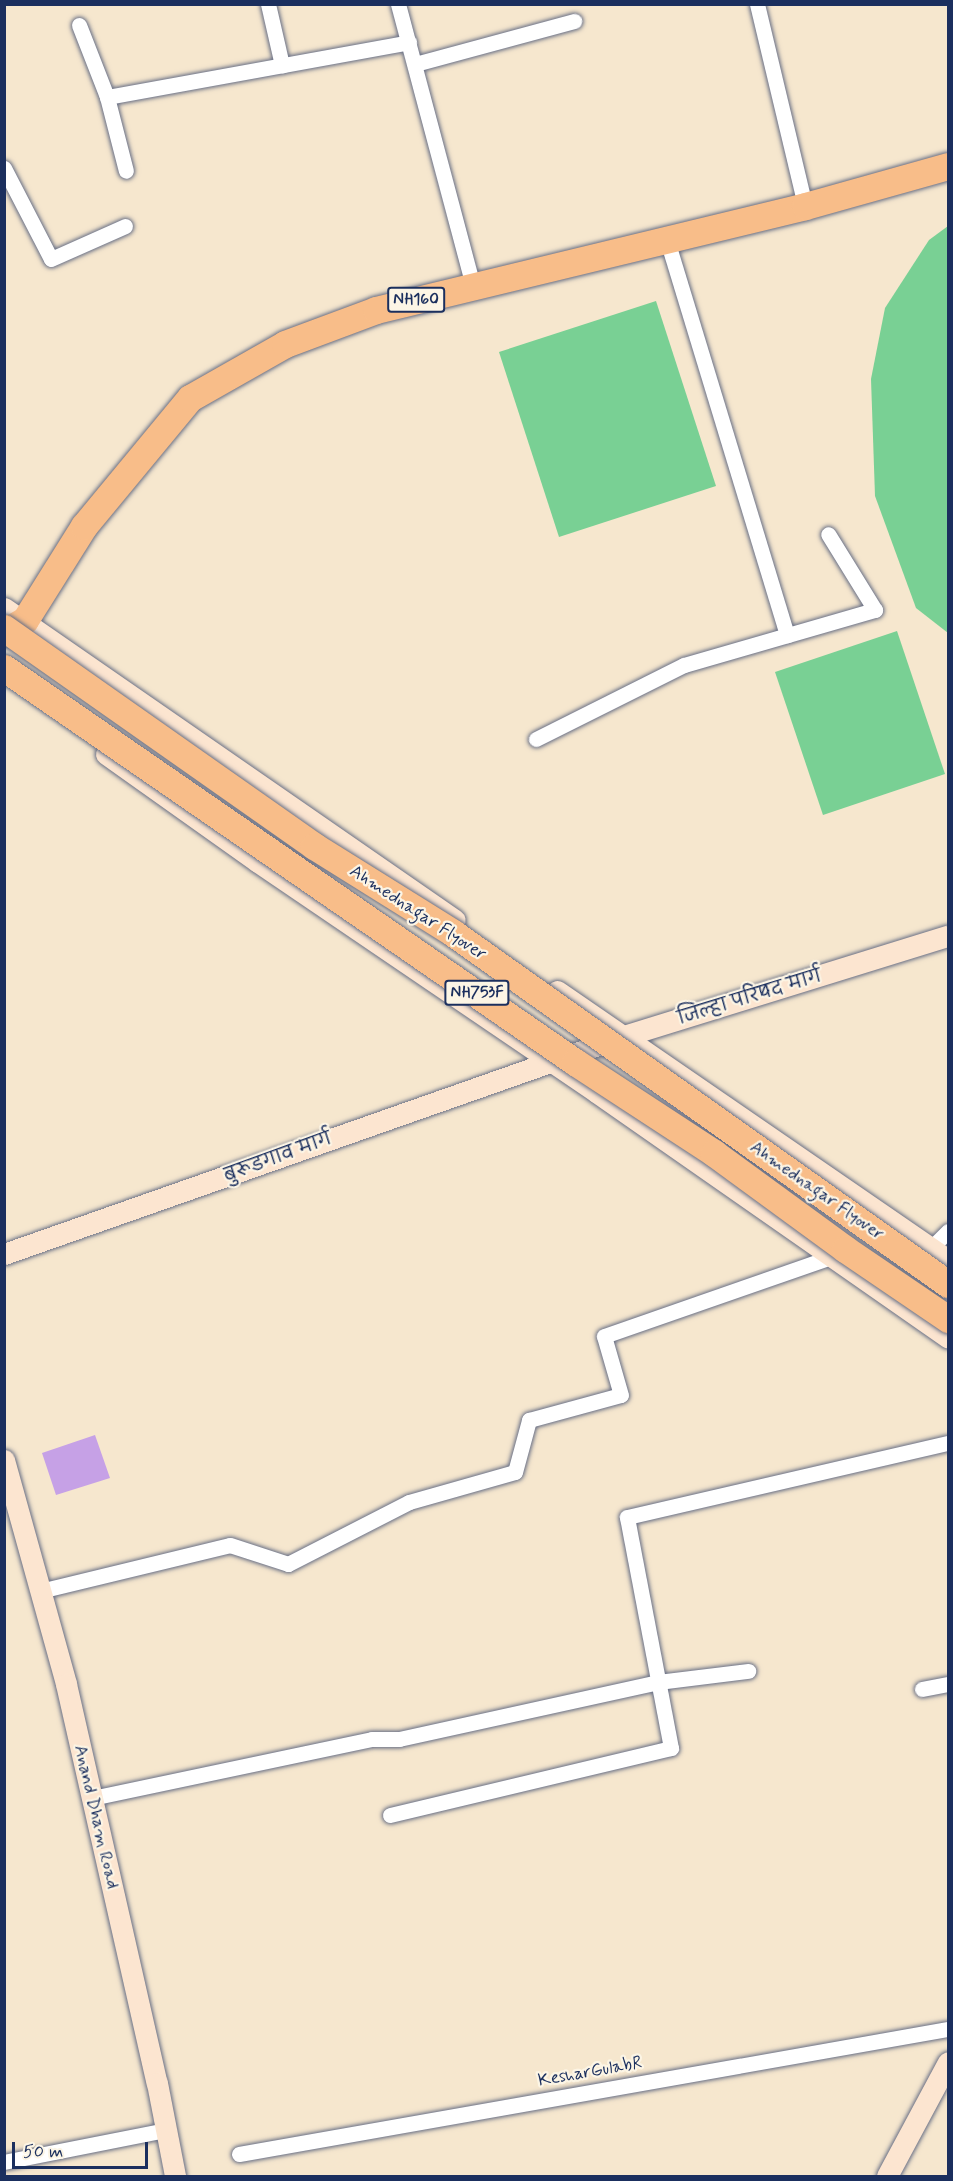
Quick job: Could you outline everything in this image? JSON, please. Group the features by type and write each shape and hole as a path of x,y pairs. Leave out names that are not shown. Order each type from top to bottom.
{"highway":[{"name":"NH160","path":"10,622 84,526 190,398 285,344 376,310 805,206 948,166"},
{"name":"Ahmednagar Flyover","path":"10,622 314,846 453,933 948,1284"},
{"name":"Ahmednagar Flyover","path":"6,681 714,1153 845,1249 948,1319"}],"street":[{"path":"268,4 282,65"},
{"path":"399,4 473,286"},
{"path":"757,4 805,206"},
{"path":"415,64 574,21"},
{"path":"79,25 107,97 126,171"},
{"path":"107,97 408,42"},
{"path":"4,168 51,259 124,226"},
{"path":"667,240 787,635"},
{"path":"536,739 684,665 875,610 828,534"},
{"path":"10,622 624,1036 940,1254 948,1231"},
{"path":"6,681 258,862 552,1062 948,1338"},
{"name":"जिल्हा परिषद मार्ग","path":"552,1062 624,1036 948,936"},
{"name":"बुरूडगाव मार्ग","path":"4,1254 552,1062"},
{"path":"40,1591 230,1545 288,1564 409,1502 515,1472 529,1420 621,1395 604,1336 831,1257"},
{"path":"390,1815 671,1748 627,1517 948,1443"},
{"name":"Anand Dham Road","path":"4,1460 66,1684 175,2176"},
{"path":"92,1798 372,1739 399,1739 658,1682 748,1671"},
{"path":"921,1689 948,1683"},
{"name":"KesharGulabR","path":"239,2154 948,2029"},
{"path":"887,2176 948,2062"},
{"path":"4,2162 166,2130"}],"green space":[{"path":"948,226 948,633 916,608 875,496 871,379 885,308 929,240"},
{"path":"656,301 716,486 559,537 499,352"},
{"path":"897,631 945,774 823,815 775,672"}],"building":[{"path":"95,1435 110,1478 56,1495 42,1453"}]}
